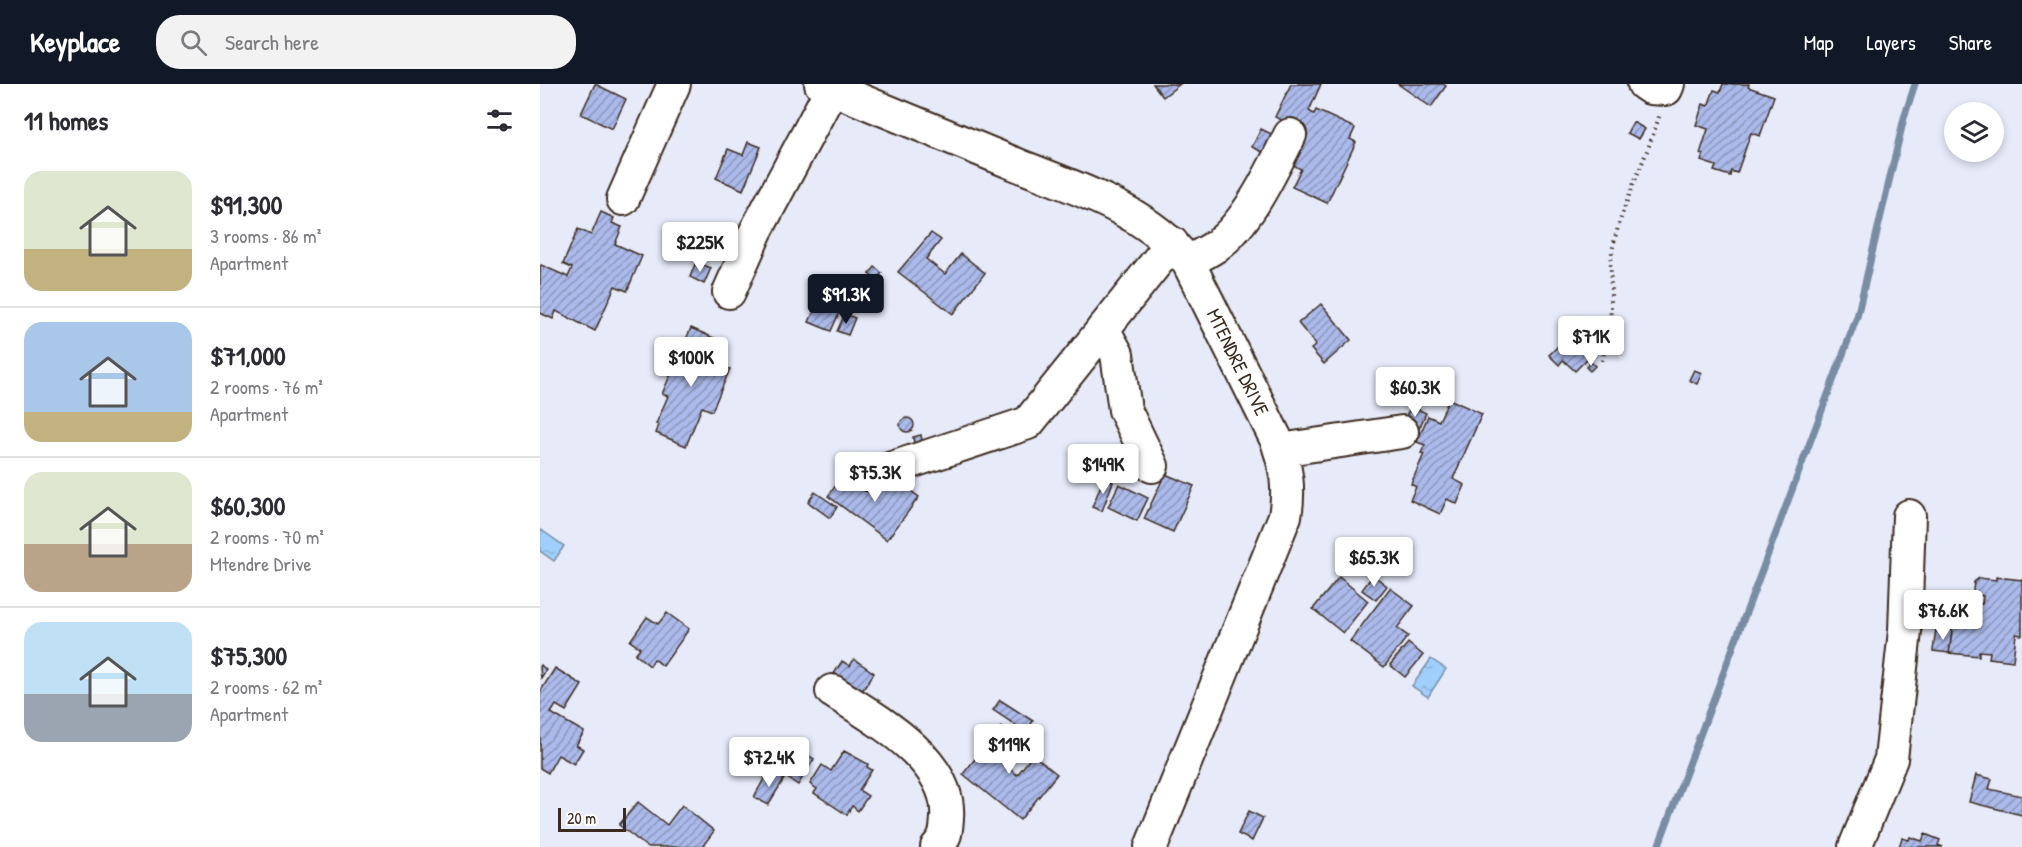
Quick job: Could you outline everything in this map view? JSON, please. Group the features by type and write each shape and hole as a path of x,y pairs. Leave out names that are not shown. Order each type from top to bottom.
{"street":[{"path":"623,199 674,84"},
{"path":"729,292 756,231 827,86"},
{"name":"MTENDRE DRIVE","path":"827,86 1094,197 1150,225 1180,252 1280,450 1289,494 1285,516 1151,847"},
{"path":"871,475 1028,423 1103,329 1180,252 1218,245 1245,214 1273,170 1290,135"},
{"path":"1103,329 1117,354 1125,410 1152,466"},
{"path":"1280,450 1402,432"},
{"path":"1855,847 1891,759 1905,631 1909,516"},
{"path":"832,691 898,733 936,774 948,806 945,838 937,847"}],"path":[{"path":"1602,361 1610,318 1609,287 1613,249 1624,207 1644,161 1659,86"}],"water":[{"path":"540,529 564,546 554,561 540,551"},
{"path":"1431,659 1446,669 1428,697 1412,686"}],"building":[{"path":"595,84 626,99 612,129 581,114"},
{"path":"1153,84 1180,84 1163,97"},
{"path":"1291,84 1321,84 1309,111 1314,114 1316,110 1355,128 1350,139 1356,142 1327,203 1292,187 1301,169 1291,164 1307,131 1275,117"},
{"path":"1398,84 1443,84 1446,86 1431,107"},
{"path":"1723,84 1749,84 1748,87 1774,96 1760,136 1751,133 1737,173 1731,171 1730,176 1714,171 1716,166 1701,161 1703,155 1700,154 1708,129 1696,125 1703,104 1708,106 1714,90 1720,92"},
{"path":"1633,122 1645,129 1639,139 1627,133"},
{"path":"1261,129 1280,138 1271,156 1252,147"},
{"path":"748,142 761,147 743,190 716,178 728,149 743,155"},
{"path":"601,212 614,218 612,223 622,227 615,244 642,256 627,291 615,286 595,331 556,311 553,319 540,313 540,267 541,265 568,277 572,268 563,264 578,229 591,235"},
{"path":"931,233 941,240 926,259 945,274 961,254 985,273 953,314 898,272"},
{"path":"696,262 711,268 704,284 690,277"},
{"path":"875,267 882,273 876,280 869,274"},
{"path":"818,302 840,311 831,331 809,322"},
{"path":"1321,304 1351,340 1324,364 1311,349 1316,345 1298,323"},
{"path":"845,314 855,318 848,335 837,331"},
{"path":"1583,322 1593,332 1585,340 1596,350 1575,371 1563,360 1559,365 1549,355"},
{"path":"691,328 716,339 707,360 730,369 712,411 702,407 686,446 656,433 659,425 656,424 668,396 662,394"},
{"path":"1591,362 1595,366 1590,371 1586,367"},
{"path":"1694,370 1702,373 1697,384 1689,380"},
{"path":"1449,399 1482,414 1453,479 1465,485 1457,504 1447,499 1440,514 1410,500 1416,487 1411,484 1424,454 1421,453 1425,445 1417,442 1428,416 1439,421"},
{"path":"1411,406 1426,413 1419,429 1403,422"},
{"path":"907,418 912,420 914,425 912,430 907,432 902,430 900,425 902,420"},
{"path":"921,435 922,440 914,443 913,437"},
{"path":"845,473 875,495 889,475 919,497 887,540 828,496"},
{"path":"1165,474 1194,486 1173,532 1144,519"},
{"path":"1104,478 1113,482 1102,511 1092,507"},
{"path":"1119,484 1148,498 1137,521 1108,507"},
{"path":"815,492 837,507 830,518 808,502"},
{"path":"1373,575 1387,586 1376,600 1362,590"},
{"path":"1339,577 1368,601 1343,633 1313,609"},
{"path":"1996,577 2022,580 2022,635 2016,634 2013,661 1989,658 1990,652 1979,651 1979,656 1949,653 1953,624 1979,627 1980,620 1974,619 1976,603 1982,604 1983,596 1976,595 1973,590 1974,582 1979,578 1996,580"},
{"path":"1390,588 1414,606 1397,628 1408,636 1384,667 1350,641"},
{"path":"667,613 689,629 663,666 654,659 650,666 635,654 640,648 630,641 647,617 658,624"},
{"path":"1936,629 1952,630 1949,653 1933,651"},
{"path":"1408,643 1423,655 1405,677 1390,665"},
{"path":"854,659 874,673 857,699 830,680 842,661 850,666"},
{"path":"541,665 546,670 541,678 540,667"},
{"path":"555,668 582,685 566,711 556,705 551,713 584,732 576,745 583,749 574,764 558,755 548,773 540,768 540,692"},
{"path":"1000,700 1033,721 1026,732 993,710"},
{"path":"1001,727 1020,741 1003,763 1017,775 1033,755 1057,774 1020,820 963,774"},
{"path":"799,749 814,759 798,785 783,775"},
{"path":"844,751 868,764 867,767 872,770 859,790 868,796 858,811 852,806 847,815 814,793 817,789 810,784 822,765 831,771"},
{"path":"769,770 784,779 768,805 754,797"},
{"path":"1976,775 1992,779 1989,789 2022,796 2022,815 1969,802"},
{"path":"638,802 667,825 682,805 714,831 702,847 647,847 619,825"},
{"path":"1249,811 1263,818 1252,841 1238,834"},
{"path":"1925,834 1940,840 1938,845 1943,847 1899,847 1902,838 1909,840 1910,837 1922,841"}],"waterway":[{"path":"1658,847 1857,317 1904,118 1915,84"}]}
